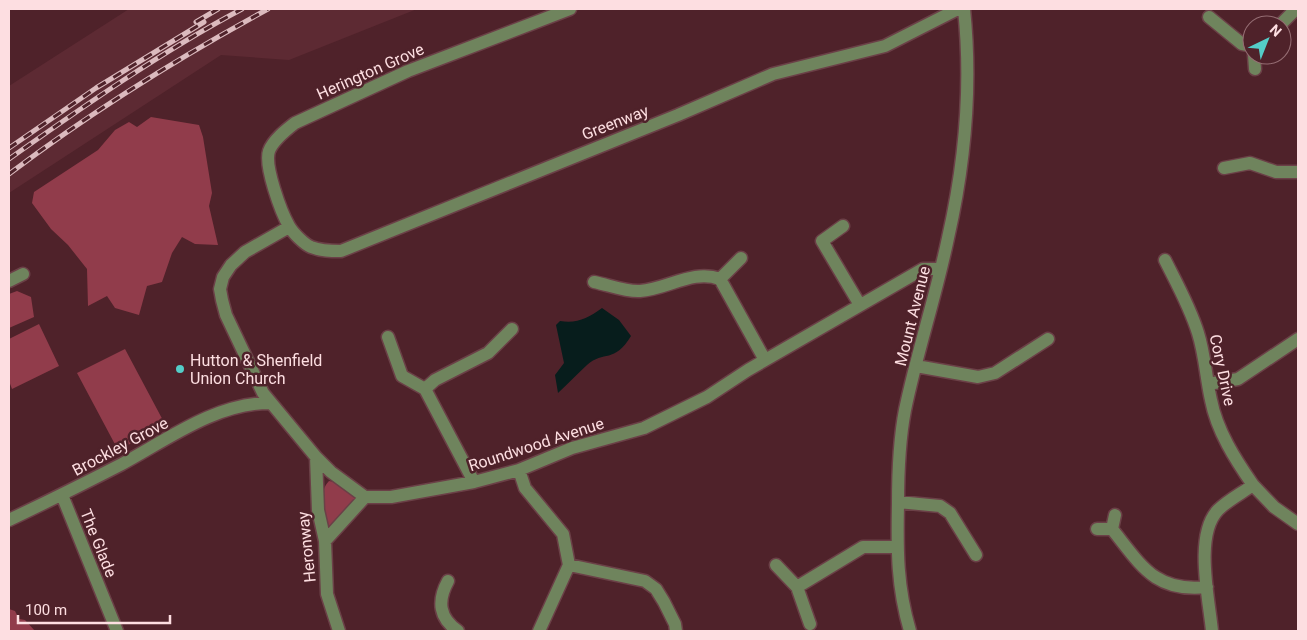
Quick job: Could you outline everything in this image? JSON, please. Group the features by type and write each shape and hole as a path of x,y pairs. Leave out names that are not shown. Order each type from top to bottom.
{"street":[{"name":"Herington Grove","path":"289,227 269,166 269,152 284,131 295,122 408,70 570,9"},
{"name":"Greenway","path":"289,227 309,247 326,251 341,250 678,115 773,74 885,46 958,9"},
{"name":"Mount Avenue","path":"910,631 900,594 897,547 900,443 916,366 950,229 964,137 968,78 964,9"},
{"path":"1209,17 1242,44"},
{"path":"1255,65 1255,69"},
{"path":"1224,168 1250,163 1276,172 1298,172"},
{"path":"843,226 822,241 860,305"},
{"path":"289,227 245,252 231,265 220,289 226,315 256,382 316,458 364,497 325,541"},
{"path":"720,279 741,258"},
{"name":"Cory Drive","path":"1165,260 1197,330 1211,402 1226,440 1253,485 1274,507 1298,524"},
{"name":"Roundwood Avenue","path":"364,497 391,497 474,482 519,470 572,448 644,428 707,397 765,360 923,269 940,269"},
{"path":"9,281 23,274"},
{"path":"594,282 638,291 698,276 709,275 720,279 765,360"},
{"path":"425,388 435,380 488,353 512,329"},
{"path":"388,337 402,376 425,388 474,482"},
{"path":"916,366 978,377 995,373 1048,339"},
{"path":"1208,384 1238,380 1298,339"},
{"path":"248,404 256,382"},
{"name":"Brockley Grove","path":"9,520 62,495 209,416 248,404 270,402"},
{"name":"Heronway","path":"316,458 318,510 325,541 327,594 339,631"},
{"path":"519,470 525,488 563,534 569,565 539,631"},
{"path":"1212,631 1205,543 1210,525 1219,510 1253,485"},
{"name":"The Glade","path":"62,495 117,631"},
{"path":"898,502 940,506 950,513 976,555"},
{"path":"1112,529 1115,515"},
{"path":"1097,529 1112,529"},
{"path":"1112,529 1142,565 1164,583 1175,587 1207,587"},
{"path":"797,587 863,547 897,547"},
{"path":"569,565 645,580 656,589 671,616 676,631"},
{"path":"776,565 797,587 807,610 810,624"},
{"path":"448,581 440,597 440,606 449,624 458,631"}],"shaded area":[{"path":"129,9 417,9 289,60 221,55 9,193 9,86"},
{"path":"151,117 199,125 203,137 212,193 209,206 218,245 195,244 182,237 172,253 162,282 147,286 139,315 115,308 107,296 88,306 87,269 68,245 51,229 32,203 34,192 98,150 115,130 129,122 137,127"},
{"path":"17,291 31,297 34,317 9,328 9,294"},
{"path":"39,324 59,366 12,389 9,381 9,339"},
{"path":"125,349 166,426 118,450 77,373"},
{"path":"329,481 335,482 359,498 329,532 322,499 325,486"},
{"path":"9,609 15,611 19,619 25,620 35,631 9,631"}],"water":[{"path":"602,308 619,320 631,336 625,345 614,354 599,358 587,365 558,393 555,375 564,363 556,325 560,321 572,322 582,319"}],"railway":[{"path":"196,22 218,9"},
{"path":"9,159 152,61 242,9"},
{"path":"9,174 103,107 201,47 268,9"},
{"path":"9,148 96,88 204,22"}],"place":[{"name":"Hutton & Shenfield Union Church","path":"180,369"}]}
